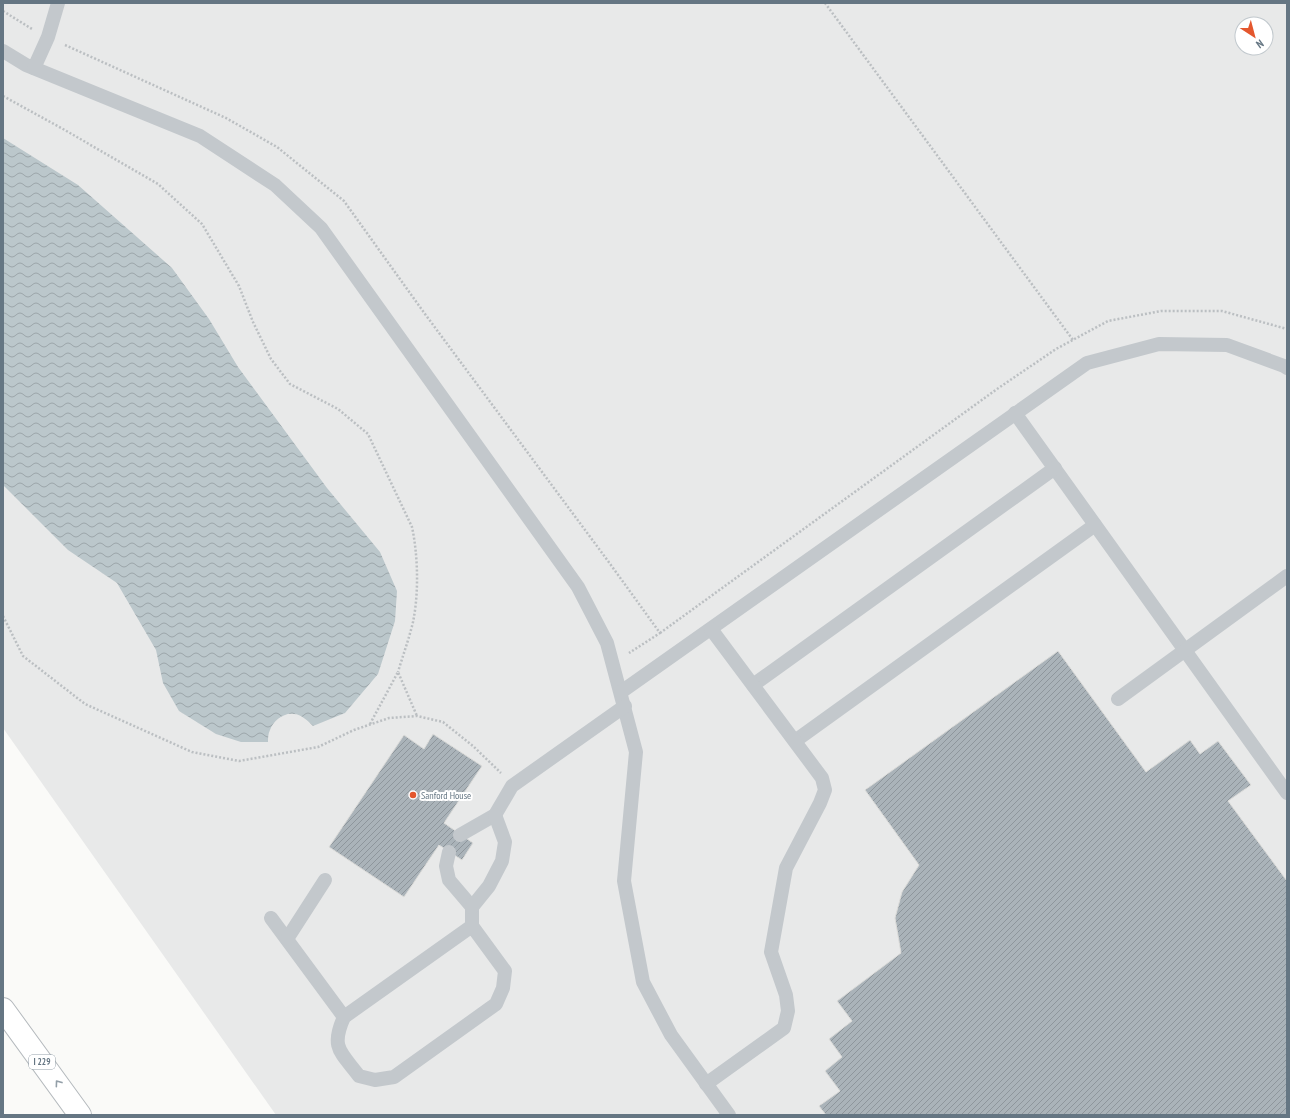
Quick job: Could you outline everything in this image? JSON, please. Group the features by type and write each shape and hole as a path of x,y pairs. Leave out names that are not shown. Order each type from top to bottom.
{"highway":[{"name":"I 229","path":"3,1009 80,1115"}],"lane":[{"path":"34,68 48,37 58,3"},
{"path":"3,51 26,65 200,136 275,184 321,228 578,587 607,643 636,752 624,881 643,982 671,1035 729,1115"},
{"path":"621,692 1087,363 1159,344 1227,345 1287,368"},
{"path":"1015,413 1287,793"},
{"path":"753,685 1055,468"},
{"path":"794,741 1095,525"},
{"path":"1118,699 1287,576"},
{"path":"706,1084 784,1028 788,1011 786,995 771,952 786,868 820,803 825,790 822,778 711,628"},
{"path":"460,835 495,815 512,786 624,706"},
{"path":"472,926 344,1017 338,1030 337,1046 359,1076 375,1080 394,1077 496,1004 503,988 505,971 472,926 472,907 489,886 502,862 505,842 495,815"},
{"path":"449,852 446,866 449,880 472,907"},
{"path":"287,939 325,880"},
{"path":"271,918 344,1017"}],"path":[{"path":"825,3 1073,340"},
{"path":"3,96 64,129 158,184 202,224 239,286 253,322 271,359 290,384 338,409 368,434 412,527 415,542 416,599 413,621 398,672 369,725"},
{"path":"3,616 23,656 85,704 192,752 239,761 318,747 389,718 418,716 443,722 473,746 503,775"},
{"path":"398,672 418,716"}],"shaded area":[{"path":"3,3 1287,3 1287,1115 276,1115 3,728"}],"water":[{"path":"3,138 78,185 172,268 209,319 238,367 327,488 380,552 397,591 395,621 378,674 345,713 313,726 297,714 286,714 279,718 271,727 268,742 241,742 216,734 179,711 163,683 156,650 117,583 68,550 3,485"}],"building":[{"path":"1058,651 1146,772 1190,740 1200,754 1218,741 1251,785 1228,801 1287,881 1287,1115 826,1115 819,1106 840,1091 825,1071 842,1057 829,1039 852,1021 837,1001 901,953 895,918 902,892 919,865 865,790"},
{"name":"Sanford House","path":"433,734 482,766 444,823 473,843 462,860 439,845 404,897 329,847 404,735 424,749"}],"place":[{"name":"Sanford House","path":"413,795"}]}
